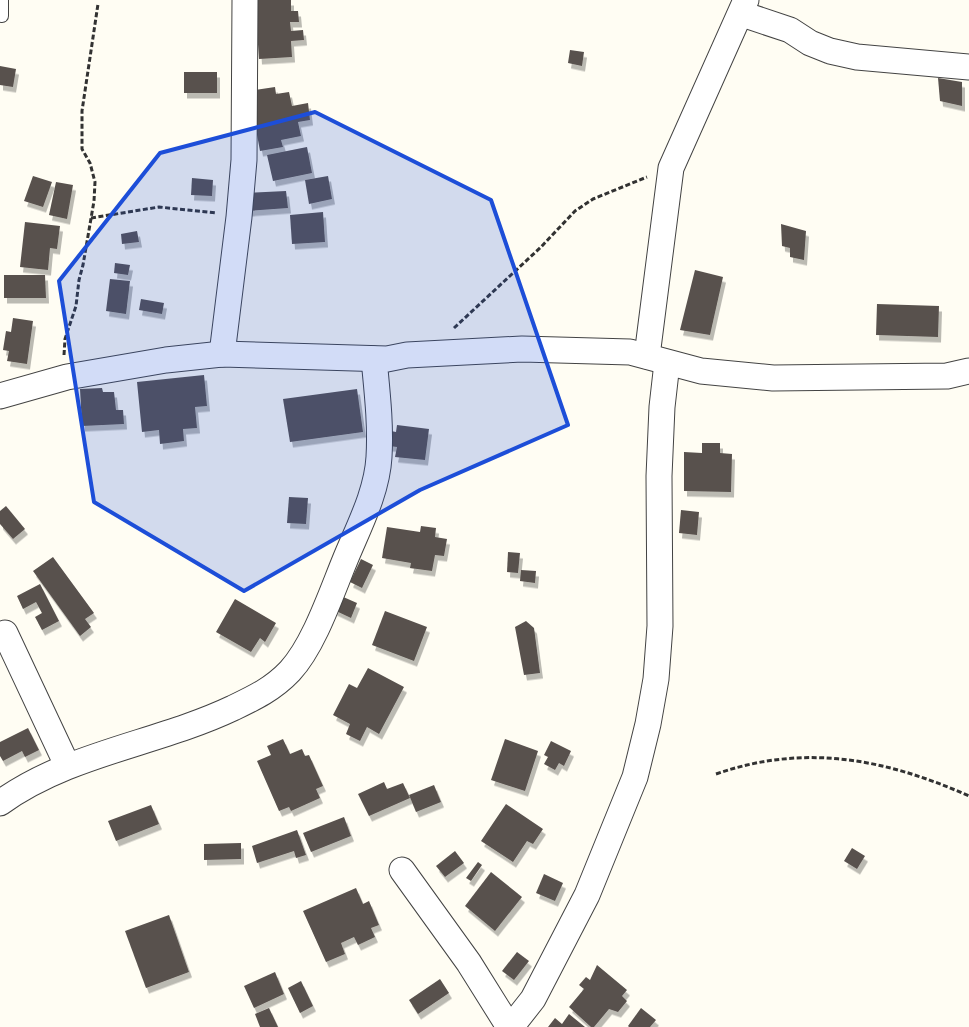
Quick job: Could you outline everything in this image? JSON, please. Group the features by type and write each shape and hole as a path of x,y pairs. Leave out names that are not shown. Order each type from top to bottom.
{"street":[{"path":"222,354 244,160 245,0"},
{"path":"402,870 469,963 510,1027 533,999 586,895 635,778 648,724 656,679 660,626 659,476 662,407 657,360 671,168 744,7 790,30 810,43 830,51 857,57 969,67"},
{"path":"0,396 67,377 166,360 222,354 374,359 522,349 630,352 701,371 773,378 947,376 969,371"},
{"path":"0,803 33,782 67,765 132,746 232,709 270,690 291,670 310,640 328,602 362,522 373,487 379,458 374,359"},
{"path":"5,632 67,765"}],"lane":[{"path":"2,0 2,16"}],"path":[{"path":"67,377 63,360 65,339 76,306 79,280 84,265 95,182 90,163 82,149 82,111 98,4"},
{"path":"426,354 541,246 575,211 610,191 671,168"},
{"path":"90,218 159,207 201,210 239,217"},
{"path":"716,774 740,766 819,756 858,760 899,770 938,782 969,796"}],"highlighted area":[{"path":"315,112 491,200 568,425 420,490 244,591 94,502 59,281 160,153"}],"building":[{"path":"255,0 291,0 291,11 298,11 299,22 290,22 291,31 303,30 304,40 291,41 292,57 259,59"},
{"path":"570,50 584,52 582,66 568,63"},
{"path":"0,66 16,69 13,87 0,85"},
{"path":"184,72 217,72 217,93 184,93"},
{"path":"938,78 962,82 962,106 940,101"},
{"path":"275,87 276,94 289,92 292,106 308,103 310,120 298,122 301,136 281,140 283,147 260,151 249,91"},
{"path":"307,147 312,173 273,181 267,155"},
{"path":"33,176 52,182 43,207 24,201"},
{"path":"328,176 332,199 309,204 305,180"},
{"path":"192,178 213,180 212,196 191,195"},
{"path":"56,182 73,185 67,219 49,215"},
{"path":"286,191 288,208 248,211 246,193"},
{"path":"323,212 325,242 292,244 290,215"},
{"path":"25,222 60,226 57,249 50,248 48,270 20,267"},
{"path":"781,224 806,231 804,260 790,257 790,248 782,246"},
{"path":"137,231 139,242 122,244 121,234"},
{"path":"115,263 130,265 128,275 114,273"},
{"path":"695,270 723,277 710,335 680,330"},
{"path":"4,275 45,275 46,298 4,298"},
{"path":"110,279 130,281 126,314 106,311"},
{"path":"141,299 164,303 162,314 139,310"},
{"path":"877,304 939,306 938,337 876,335"},
{"path":"13,318 33,321 27,364 7,361 9,351 3,350 6,331 11,332"},
{"path":"204,375 207,406 195,407 197,428 183,429 184,441 160,444 159,430 142,432 137,382"},
{"path":"102,388 103,392 114,392 116,410 123,410 124,424 82,426 80,389"},
{"path":"357,389 363,432 290,442 283,399"},
{"path":"397,425 429,429 425,460 395,457 397,447 389,446 391,431 396,432"},
{"path":"702,443 720,443 720,453 732,454 731,492 684,491 684,452 702,453"},
{"path":"289,497 308,498 306,524 287,523"},
{"path":"6,506 25,529 13,539 0,524 0,511"},
{"path":"681,510 699,512 697,535 679,533"},
{"path":"421,526 436,528 435,537 447,539 444,556 435,555 432,571 410,568 411,563 382,558 387,527 420,532"},
{"path":"508,552 520,553 518,573 507,572"},
{"path":"53,557 94,613 85,619 91,627 80,636 33,571"},
{"path":"361,559 373,565 362,588 350,582"},
{"path":"521,570 536,571 535,583 520,581"},
{"path":"40,584 59,621 42,630 35,617 42,613 36,602 23,609 17,596"},
{"path":"341,596 357,603 351,618 334,610"},
{"path":"235,599 276,623 265,642 260,638 251,652 216,632"},
{"path":"385,611 427,627 414,661 372,645"},
{"path":"526,621 534,628 540,673 524,675 515,627"},
{"path":"368,668 404,687 379,734 367,727 360,741 346,734 350,724 333,715 349,684 357,688"},
{"path":"28,728 39,750 25,757 22,751 3,761 0,756 0,742"},
{"path":"283,739 290,754 302,749 305,756 309,755 323,786 316,789 320,798 291,811 289,807 279,811 257,761 271,755 267,746"},
{"path":"505,739 538,751 525,791 491,780"},
{"path":"551,741 571,751 564,766 559,763 555,770 544,764 548,757 544,755"},
{"path":"384,782 387,789 403,783 410,798 369,816 358,794"},
{"path":"434,785 441,802 416,812 409,795"},
{"path":"506,804 543,829 533,844 527,841 513,862 481,841"},
{"path":"151,805 159,824 116,841 108,821"},
{"path":"344,817 351,836 311,852 303,833"},
{"path":"297,830 306,855 296,858 294,851 257,863 252,846"},
{"path":"241,843 241,859 204,860 204,844"},
{"path":"852,848 865,856 857,869 844,861"},
{"path":"455,851 464,863 445,877 436,866"},
{"path":"478,862 482,865 471,881 466,878"},
{"path":"491,872 522,897 495,931 465,906"},
{"path":"544,874 563,883 555,901 536,893"},
{"path":"356,888 363,904 369,901 379,925 371,928 375,937 358,945 354,937 341,943 345,954 326,962 303,911"},
{"path":"169,915 189,972 146,988 125,931"},
{"path":"517,952 529,961 514,980 502,971"},
{"path":"597,965 627,990 622,996 627,1001 618,1012 609,1009 594,1027 591,1027 569,1007 584,989 579,985 586,977 590,980"},
{"path":"275,972 284,994 254,1008 244,986"},
{"path":"440,979 449,993 418,1014 409,1000"},
{"path":"301,981 313,1006 300,1013 288,988"},
{"path":"269,1008 278,1027 260,1027 255,1014"},
{"path":"641,1008 656,1020 650,1027 629,1027 628,1026"},
{"path":"569,1014 585,1027 548,1027 555,1018 562,1024"}]}
